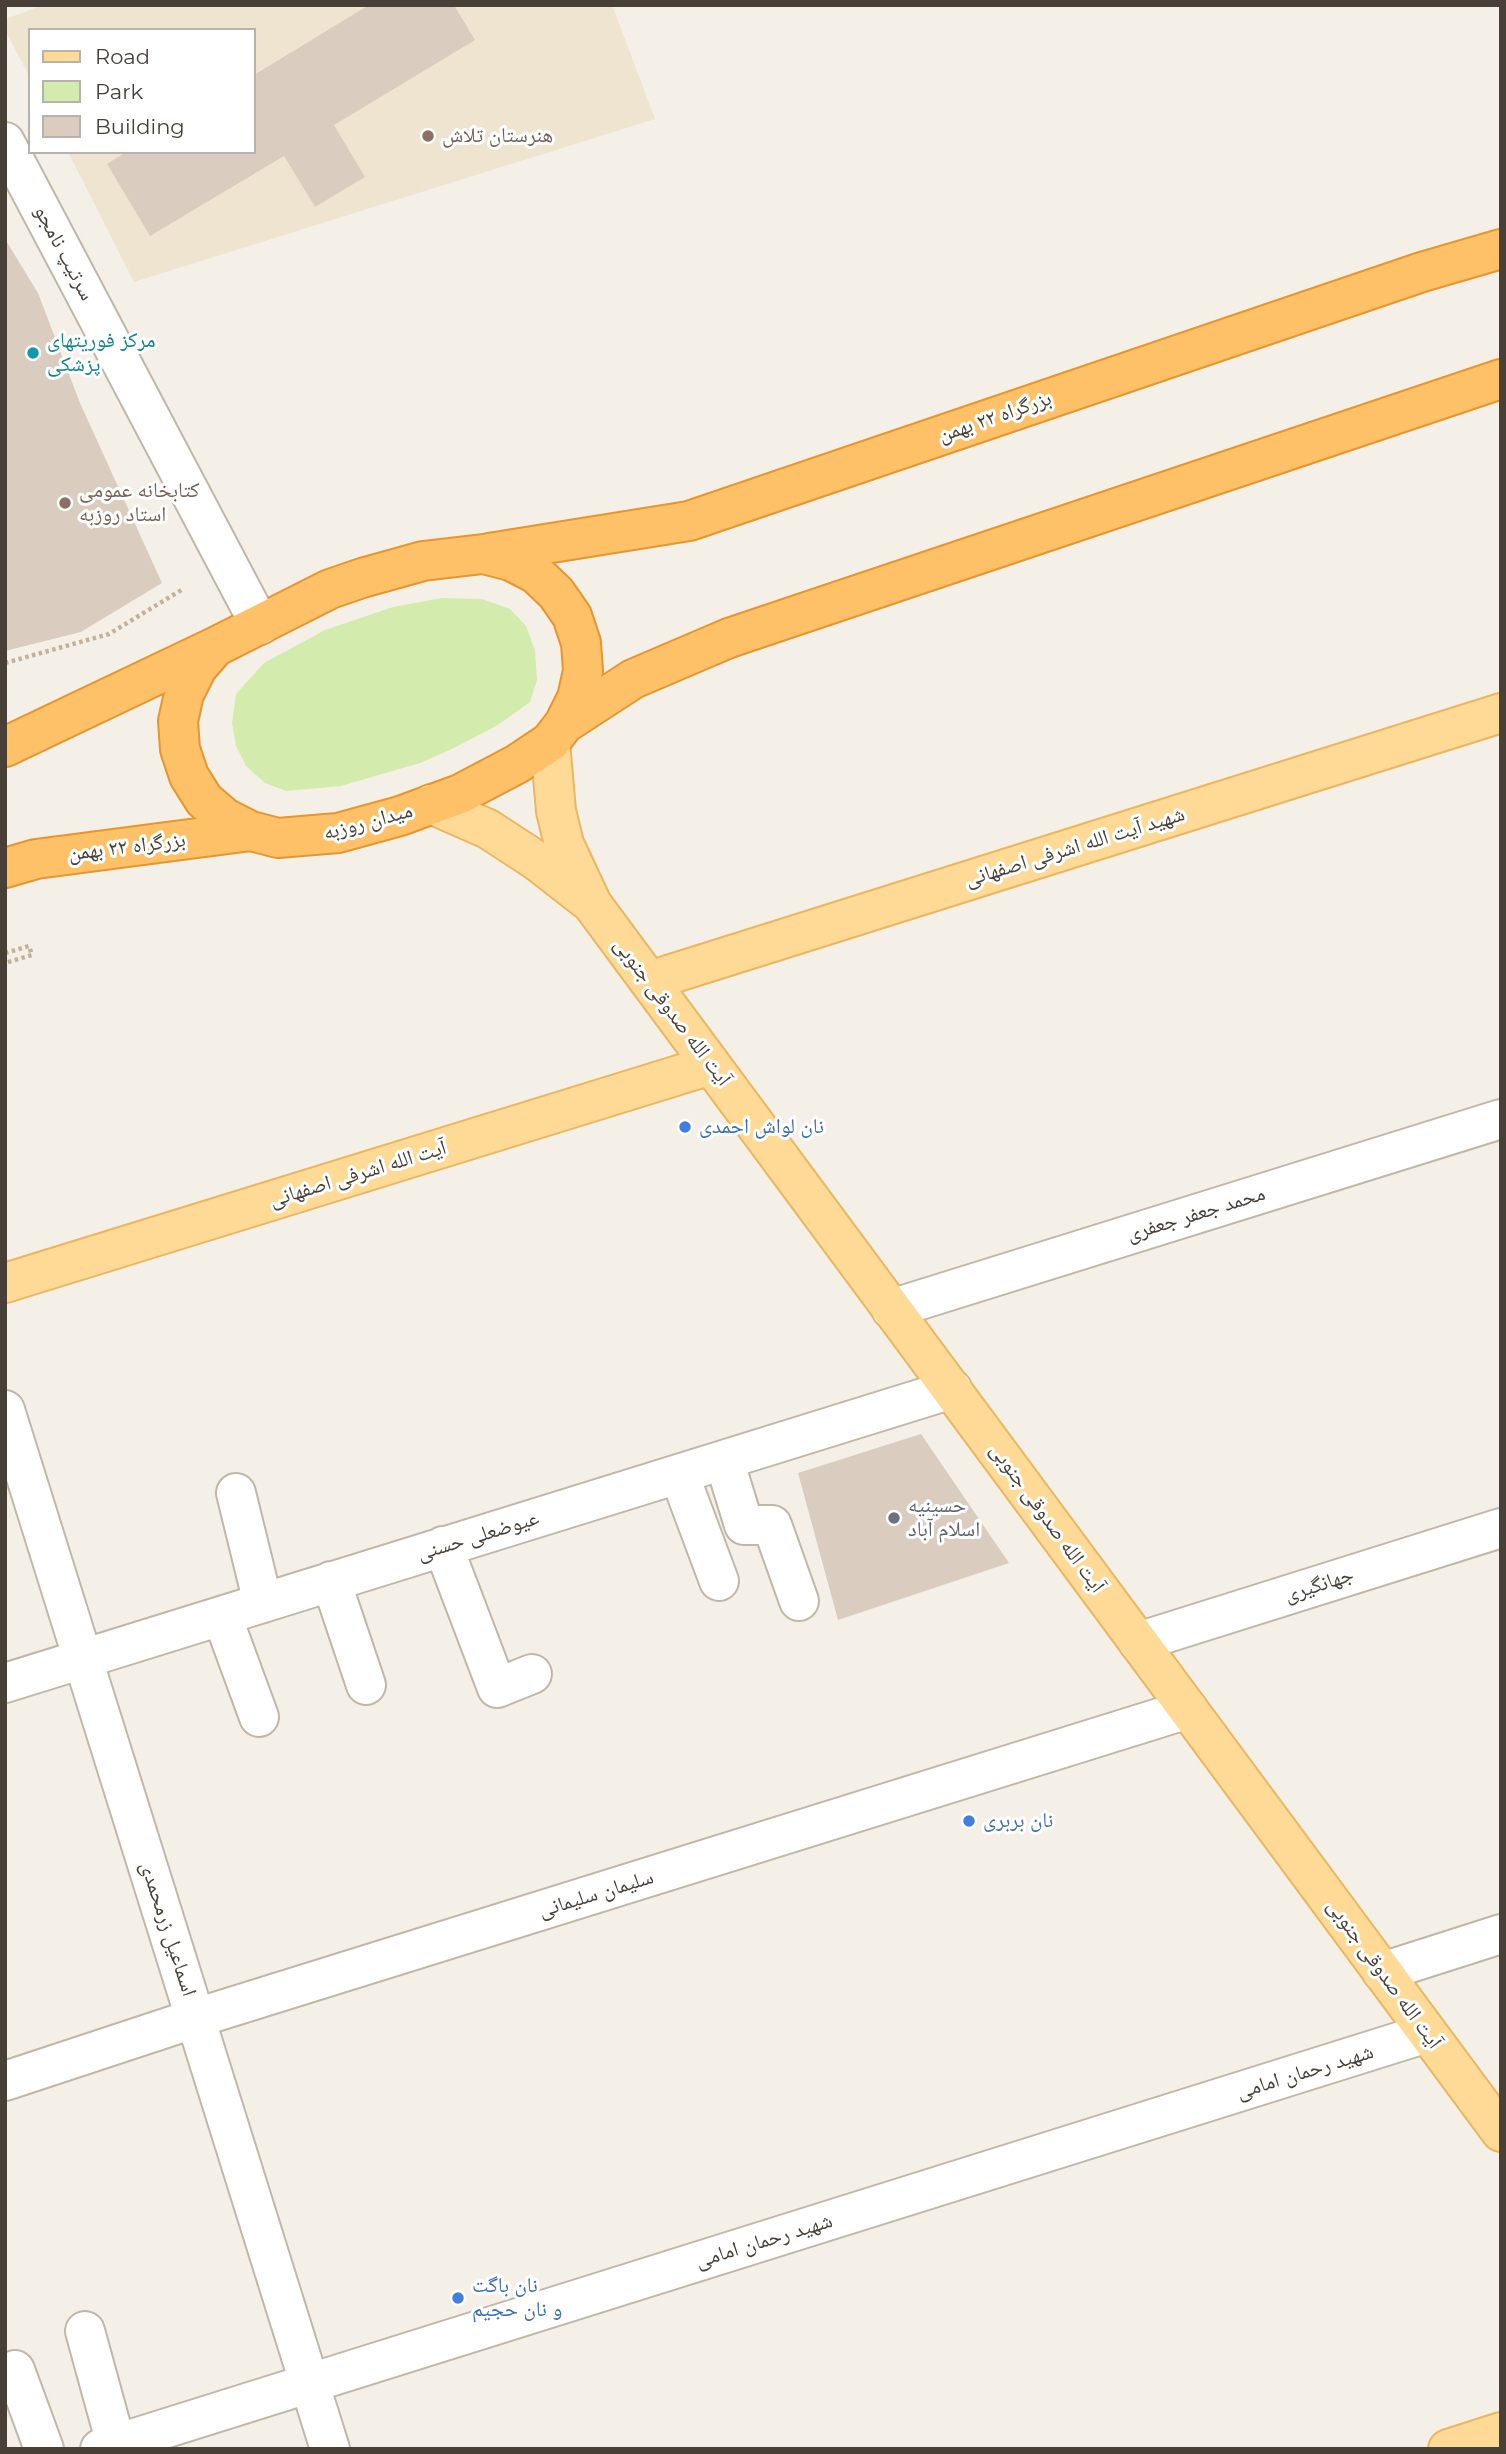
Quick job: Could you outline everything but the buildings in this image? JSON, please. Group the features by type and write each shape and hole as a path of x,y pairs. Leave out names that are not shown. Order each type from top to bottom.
{"highway":[{"name":"بزرگراه ۲۲ بهمن","path":"483,554 689,521 1409,277 1501,249"},
{"path":"557,733 633,679 729,638 1501,379"},
{"name":"میدان روزبه","path":"483,554 511,561 536,574 556,593 572,616 581,643 583,671 577,698 557,733 517,764 470,789 400,816 338,833 278,838 251,831 225,818 204,800 189,776 180,749 178,721 184,694 197,668 215,647 330,589 423,561 483,554"},
{"path":"5,747 215,647"},
{"name":"بزرگراه ۲۲ بهمن","path":"5,868 36,859 251,831"}],"main road":[{"name":"شهید آیت الله اشرفی اصفهانی","path":"649,981 1501,713"},
{"path":"557,733 556,811 564,844 592,904"},
{"path":"431,804 488,829 537,861 592,904"},
{"name":"آیت الله صدوقی جنوبی","path":"592,904 1501,2132"},
{"name":"آیت الله اشرفی اصفهانی","path":"5,1283 711,1065"},
{"path":"1448,2449 1501,2432"}],"street":[{"name":"سرتیپ نامجو","path":"5,142 260,625"},
{"name":"محمد جعفر جعفری","path":"891,1309 1501,1119"},
{"name":"عیوضعلی حسنی","path":"5,1683 951,1389"},
{"name":"اسماعیل زرمحمدی","path":"5,1410 330,2449"},
{"path":"724,1460 744,1525 772,1525 799,1601"},
{"path":"679,1474 719,1581"},
{"path":"236,1493 263,1603"},
{"name":"جهانگیری","path":"1138,1642 1501,1528"},
{"path":"443,1546 497,1688 533,1674"},
{"path":"331,1581 366,1685"},
{"path":"222,1616 259,1717"},
{"name":"سلیمان سلیمانی","path":"5,2081 196,2018 1188,1709"},
{"path":"1382,1972 1501,1934"},
{"name":"شهید رحمان امامی","path":"108,2446 1427,2033"},
{"path":"85,2331 108,2446"},
{"path":"15,2370 44,2449"}],"path":[{"path":"5,663 109,634 183,589"},
{"path":"5,953 29,946 32,955 5,963"}],"shaded area":[{"name":"هنرستان تلاش","path":"44,5 612,5 655,119 134,282 69,154 256,154 256,28 28,28 28,74 5,30 5,19"}],"green space":[{"path":"442,598 482,599 510,609 526,626 535,650 537,680 530,702 498,725 454,748 420,763 341,786 286,791 265,783 246,766 236,746 232,723 236,694 264,663 325,630 393,607"}],"place":[{"name":"هنرستان تلاش","path":"428,136"},
{"name":"مرکز فوریتهای پزشکی","path":"33,353"},
{"name":"کتابخانه عمومی استاد روزبه","path":"65,503"},
{"name":"نان لواش احمدی","path":"685,1127"},
{"name":"حسینیه اسلام آباد","path":"894,1518"},
{"name":"نان بربری","path":"969,1821"},
{"name":"نان باگت و نان حجیم","path":"458,2298"}]}
